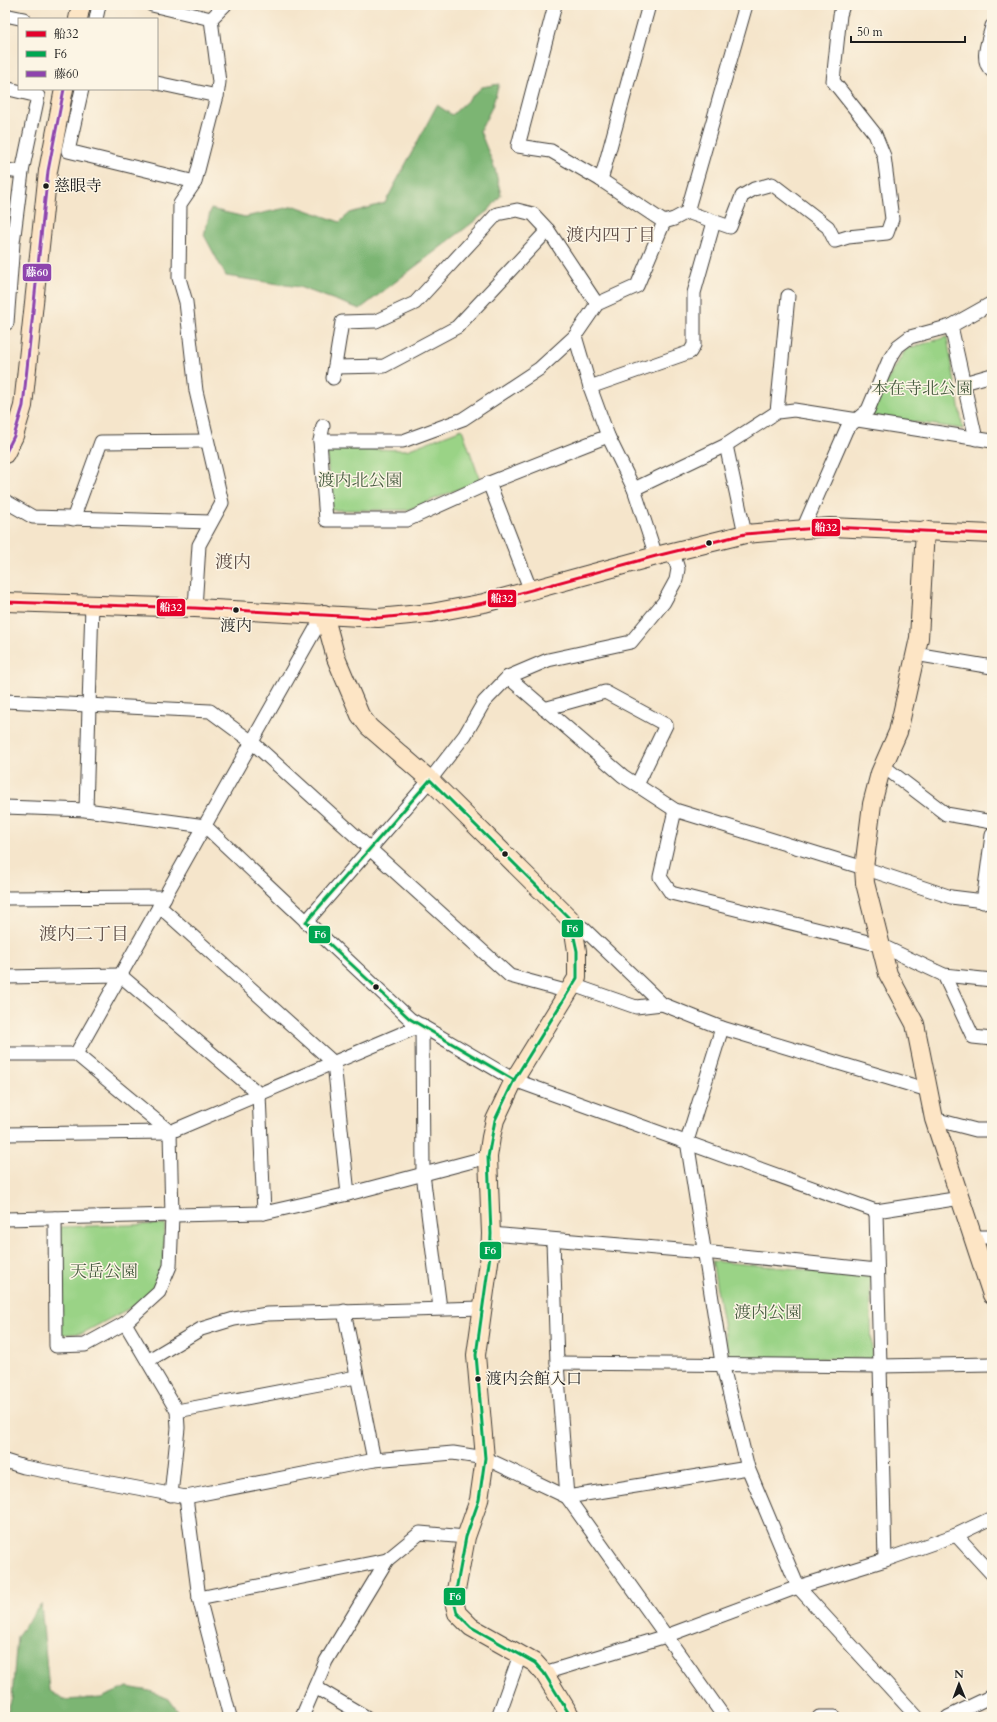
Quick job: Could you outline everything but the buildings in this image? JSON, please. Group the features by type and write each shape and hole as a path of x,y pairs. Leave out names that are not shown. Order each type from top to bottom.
{"street":[{"path":"78,18 81,5"},
{"path":"96,18 99,5"},
{"path":"152,5 211,19"},
{"path":"211,19 226,5"},
{"path":"555,5 518,146 551,151 601,180 664,222 674,220 687,212 746,5"},
{"path":"601,180 649,5"},
{"path":"687,212 730,227 742,196 754,189 772,184 828,228 835,241 887,232 892,219 884,156 875,134 833,81 840,15 843,5"},
{"path":"5,15 19,18"},
{"path":"195,608 199,545 222,503 196,391 186,302 179,278 180,204 195,182 217,96 219,82 211,19"},
{"path":"992,26 985,56 987,68 992,71"},
{"path":"158,83 217,96"},
{"path":"5,88 38,96 9,243 7,323 5,323"},
{"path":"5,454 14,436 23,406 48,171 64,90"},
{"path":"82,90 68,151 195,182"},
{"path":"5,170 22,172"},
{"path":"548,230 457,327 384,366 334,372 342,322 376,321 415,303 497,214 517,210 533,214 548,230 597,304"},
{"path":"320,441 403,441 462,419 539,368 575,336 597,304 637,286 664,222"},
{"path":"590,387 690,352 694,344 694,293 714,222"},
{"path":"777,412 788,296"},
{"path":"803,529 847,428 868,410 889,360 898,346 910,337 951,326 992,303"},
{"path":"951,326 976,439"},
{"path":"306,922 430,780 465,735 484,702 508,677 548,660 632,642 664,602 676,580 678,569 665,554 608,436 590,387 575,336"},
{"path":"964,383 992,375"},
{"path":"634,489 726,446 777,412 794,410 992,441"},
{"path":"323,426 320,441 326,520 407,520 489,483 608,436"},
{"path":"73,519 101,442 207,441"},
{"path":"726,446 745,534"},
{"path":"489,483 531,591"},
{"path":"5,501 33,518 211,522"},
{"path":"5,602 195,608 378,618 431,612 484,603 745,534 830,527 992,534"},
{"path":"925,530 919,638 898,732 883,766 872,804 864,868 865,883 888,974 915,1024 934,1119 974,1237 992,1296"},
{"path":"86,810 92,604"},
{"path":"76,1054 324,614"},
{"path":"324,614 336,658 360,714 369,727 430,780 570,919 574,932 577,978 514,1080 495,1120 488,1157 492,1234 476,1355 485,1458 479,1500 466,1537 454,1601 457,1613 480,1634 535,1663 544,1673 570,1717"},
{"path":"915,654 992,667"},
{"path":"508,677 623,776 675,810 864,868 951,897 988,902 992,835"},
{"path":"544,708 605,692 666,725 637,785"},
{"path":"5,701 210,711 252,742 510,976 571,988 636,1007 662,1004"},
{"path":"883,766 946,814 992,822"},
{"path":"5,807 86,810 204,826 410,1019 514,1080 876,1210 961,1198"},
{"path":"675,810 660,877 671,893 880,945 944,975 992,980"},
{"path":"5,898 162,902 334,1063 348,1194"},
{"path":"574,932 583,928 662,1004 722,1028 928,1090"},
{"path":"5,977 120,975 259,1094 264,1213"},
{"path":"944,975 973,1037 992,1039"},
{"path":"5,1134 170,1132 422,1025"},
{"path":"422,1025 423,1174 440,1308"},
{"path":"722,1028 687,1141 703,1252 722,1363 748,1468 798,1587 917,1717"},
{"path":"5,1054 76,1054 170,1132 172,1216 170,1266 159,1292 126,1323 86,1345 56,1346 55,1218"},
{"path":"934,1119 976,1130 992,1130"},
{"path":"5,1219 264,1213 348,1194 488,1157"},
{"path":"876,1210 885,1560"},
{"path":"492,1234 703,1252 877,1270"},
{"path":"974,1237 992,1237"},
{"path":"553,1240 557,1363 567,1497"},
{"path":"149,1360 201,1329 234,1319 267,1314 482,1308"},
{"path":"344,1311 356,1377 374,1460"},
{"path":"126,1323 177,1410 178,1428 171,1495"},
{"path":"557,1363 722,1363 879,1366 992,1364"},
{"path":"177,1410 356,1377"},
{"path":"5,1460 24,1467 186,1497 374,1460 453,1453 485,1458 567,1497 724,1717"},
{"path":"567,1497 748,1468"},
{"path":"186,1497 199,1598 230,1717"},
{"path":"544,1673 666,1636 798,1587 956,1536 992,1518"},
{"path":"302,1717 326,1661 387,1560 420,1533 466,1537"},
{"path":"956,1536 992,1574"},
{"path":"199,1598 387,1560"},
{"path":"498,1717 520,1655"},
{"path":"315,1687 366,1717"},
{"path":"948,1717 992,1696"},
{"path":"820,1717 835,1717"}],"green space":[{"path":"499,84 492,107 480,131 495,169 501,195 489,210 360,309 299,287 226,276 204,235 211,209 245,217 295,206 340,222 350,213 385,203 437,105 452,115 482,87"},
{"name":"本在寺北公園","path":"947,337 963,429 867,415 906,349"},
{"name":"渡内北公園","path":"462,429 480,480 408,510 330,510 327,448 407,450"},
{"name":"天岳公園","path":"165,1224 163,1266 153,1288 139,1303 83,1333 59,1335 59,1227"},
{"name":"渡内公園","path":"712,1261 870,1276 872,1359 729,1357"},
{"path":"41,1604 49,1690 63,1700 101,1698 127,1687 150,1691 169,1699 182,1717 6,1717 12,1698 17,1636"}],"transit line":[{"name":"藤60","path":"5,454 14,436 23,406 48,171 64,90"},
{"name":"船32","path":"5,602 195,608 378,618 431,613 484,603 656,556 745,534 830,527 992,534"},
{"name":"F6","path":"430,780 570,919 577,951 577,978 514,1080 410,1019 306,922 430,780"},
{"name":"F6","path":"514,1080 495,1120 488,1157 491,1234 490,1255 476,1355 485,1458 479,1500 466,1537 454,1601 457,1613 471,1627 535,1663 544,1673 571,1717"}],"place":[{"name":"慈眼寺","path":"46,186"},
{"name":"渡内","path":"236,610"},
{"name":"渡内会館入口","path":"478,1379"}],"district":[{"name":"渡内四丁目","path":"611,235"},
{"name":"渡内","path":"233,562"},
{"name":"渡内二丁目","path":"84,934"}]}
